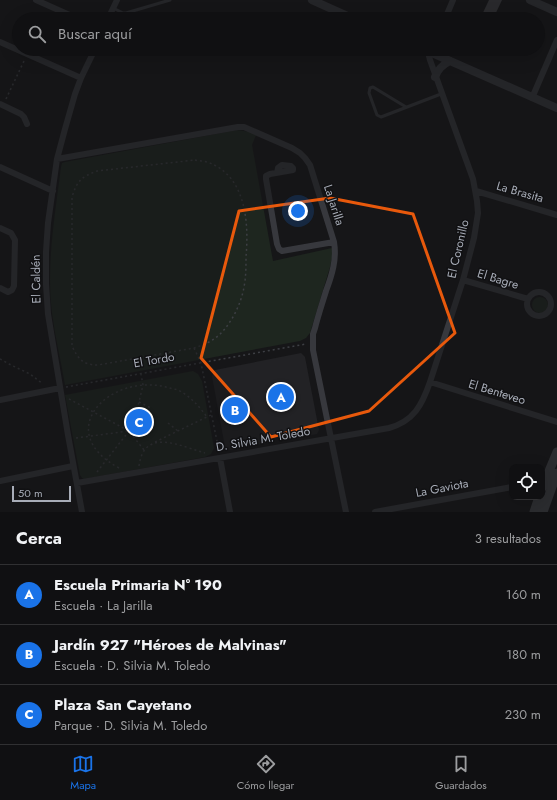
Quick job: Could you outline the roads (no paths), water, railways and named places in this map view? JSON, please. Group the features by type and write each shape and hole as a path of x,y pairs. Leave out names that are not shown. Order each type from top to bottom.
{"main road":[{"path":"545,479 557,452"},
{"path":"543,512 557,473"},
{"path":"534,512 538,500"}],"street":[{"path":"36,0 63,12"},
{"path":"111,12 117,0"},
{"path":"312,0 339,12"},
{"path":"448,12 453,0"},
{"path":"530,0 557,12"},
{"path":"532,98 557,40"},
{"path":"0,42 12,47"},
{"path":"32,56 82,78"},
{"name":"El Caldén","path":"82,512 48,314 46,252 48,223 57,159 75,94 92,56"},
{"name":"El Coronillo","path":"429,56 441,94 473,179 476,191 478,213 474,238 463,280 430,382"},
{"path":"440,56 557,108"},
{"path":"435,77 443,64 450,61"},
{"path":"1,105 21,114 27,124"},
{"name":"La Jarilla","path":"57,159 244,127 292,148 305,158 310,165 334,242 335,260 315,328 313,343 314,359 346,512"},
{"path":"0,167 53,191"},
{"path":"278,173 266,176 266,179 279,248 282,251 334,242"},
{"name":"La Brasita","path":"476,191 557,214"},
{"path":"0,228 11,233 15,240 14,286 12,290 8,292 0,288"},
{"name":"El Bagre","path":"463,280 528,299"},
{"name":"El Bagre","path":"541,292 550,300 550,308 542,316 534,315 528,310 528,299 533,293 541,292"},
{"name":"El Benteveo","path":"430,382 557,422"},
{"name":"D. Silvia M. Toledo","path":"77,483 397,426 412,416 420,406 426,396 430,382"},
{"path":"0,400 50,391 61,391"},
{"path":"220,458 230,512"},
{"path":"0,481 73,466"},
{"name":"La Gaviota","path":"375,512 509,488"}],"lane":[{"path":"129,12 170,0"},
{"path":"113,8 122,12"},
{"path":"406,107 373,87 370,88 369,93 377,115 381,117 441,94"}],"place":[{"name":"Escuela Primaria Nº 190","path":"281,397"},
{"name":"Jardín 927 \"Héroes de Malvinas\"","path":"235,410"},
{"name":"Plaza San Cayetano","path":"139,422"}]}
